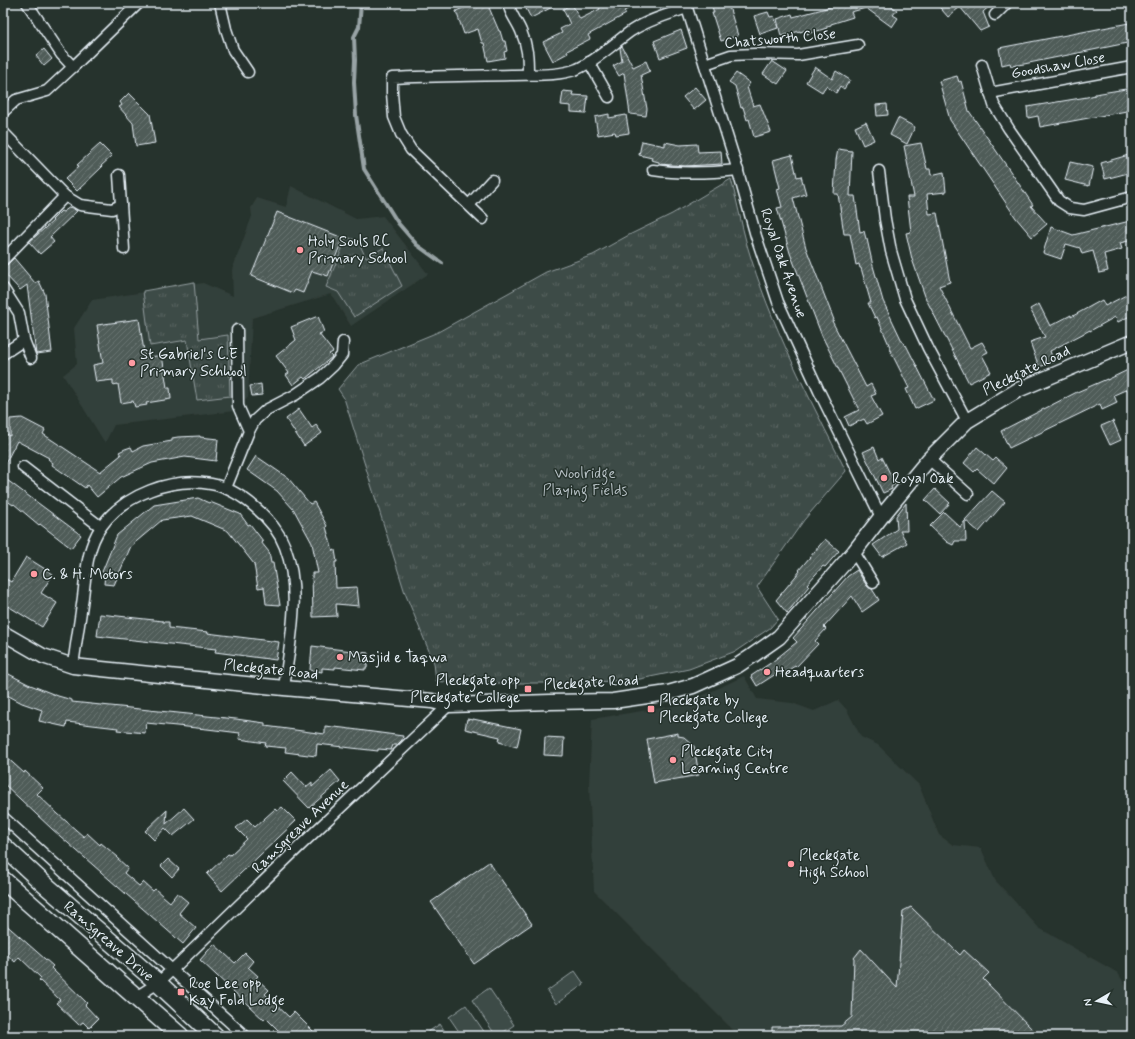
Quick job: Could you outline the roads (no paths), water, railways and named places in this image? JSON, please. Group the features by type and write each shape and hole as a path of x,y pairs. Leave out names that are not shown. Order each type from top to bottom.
{"highway":[{"name":"Ramsgreave Drive","path":"3,846 43,883 158,983 215,1036"},
{"name":"Ramsgreave Drive","path":"3,880 180,1036"}],"main road":[{"name":"Pleckgate Road","path":"3,633 43,656 73,666 284,688 432,701 449,706 613,701 668,693 693,686 736,666 779,636 854,552 929,459 967,421 1018,390 1132,342"}],"street":[{"path":"27,3 57,50 73,67"},
{"path":"3,112 16,100 47,91 139,3"},
{"path":"220,3 233,50 248,72"},
{"path":"508,3 510,11 521,30 527,49 528,74"},
{"path":"995,15 1007,3"},
{"name":"Royal Oak Avenue","path":"588,62 632,30 658,18 687,8 738,170 756,236 778,302 819,391 881,517"},
{"name":"Chatsworth Close","path":"705,64 731,55 798,55 858,45"},
{"path":"483,219 411,150 401,134 394,117 392,78 528,74 552,75 577,69 588,62 609,98"},
{"path":"982,65 994,105 1059,201 1070,208 1084,210 1132,197"},
{"name":"Goodshaw Close","path":"990,93 1132,68"},
{"path":"3,132 65,196 80,205 112,209 121,205"},
{"path":"653,170 673,173 708,173 738,170"},
{"path":"879,171 891,251 905,299 928,348 967,421"},
{"path":"119,175 124,248"},
{"path":"469,205 492,180"},
{"path":"3,260 65,196"},
{"path":"3,288 19,313 24,340 31,358"},
{"path":"237,330 238,406 249,431"},
{"path":"3,354 24,340"},
{"path":"226,488 254,420 266,410 295,395 320,378 334,366 342,355 343,342"},
{"path":"929,459 968,494"},
{"path":"23,467 101,527"},
{"path":"73,666 89,554 101,527 116,509 139,495 158,487 179,483 212,484 226,488 249,502 273,526 284,545 291,566 294,609 284,688"},
{"path":"854,552 873,583"},
{"name":"Ramsgreave Avenue","path":"136,997 158,983 173,970 449,706"},
{"path":"3,817 245,1036"}],"waterway":[{"path":"361,3 359,27 354,37 354,82 356,115 364,169 398,223 417,245 442,263"}],"place":[{"name":"Holy Souls RC Primary School","path":"300,250"},
{"name":"St Gabriel's C.E Primary Schhool","path":"132,363"},
{"name":"Royal Oak","path":"884,478"},
{"name":"C. & H. Motors","path":"34,574"},
{"name":"Masjid e Taqwa","path":"340,657"},
{"name":"Headquarters","path":"767,672"},
{"name":"Pleckgate opp Pleckgate College","path":"528,689"},
{"name":"Pleckgate by Pleckgate College","path":"651,709"},
{"name":"Pleckgate City Learning Centre","path":"673,760"},
{"name":"Pleckgate High School","path":"791,864"},
{"name":"Roe Lee opp Kay Fold Lodge","path":"181,992"}],"park label":[{"name":"Woolridge Playing Fields","path":"585,482"}]}
